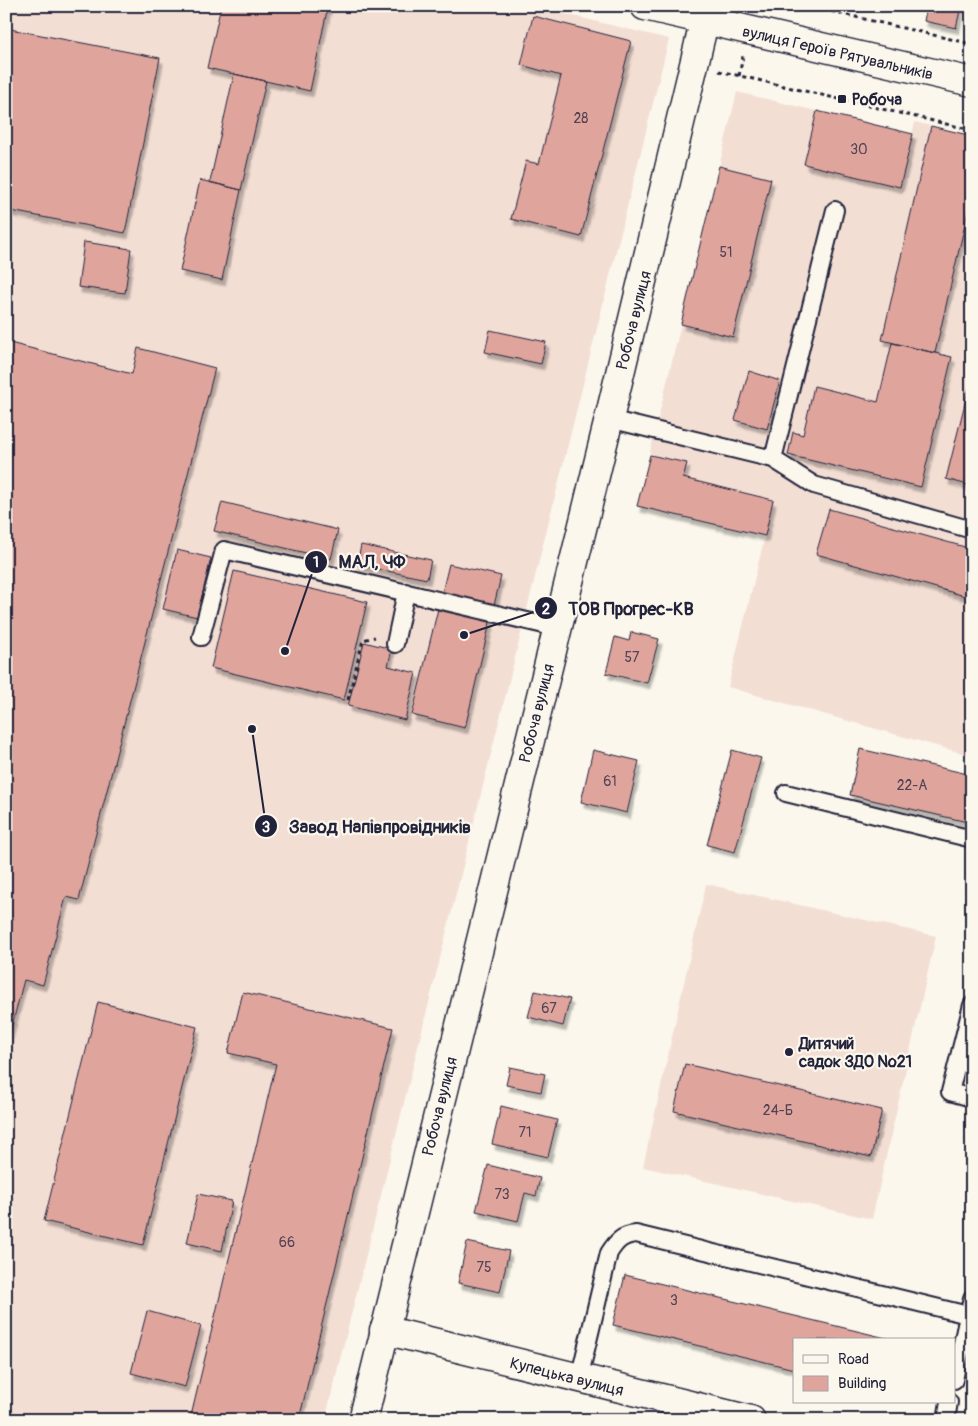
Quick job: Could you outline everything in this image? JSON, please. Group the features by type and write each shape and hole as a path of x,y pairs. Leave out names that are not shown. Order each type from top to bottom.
{"street":[{"name":"вулиця Героїв Рятувальників","path":"645,6 706,14 972,82"},
{"name":"Робоча вулиця","path":"363,1420 609,419 706,14"},
{"name":"Купецька вулиця","path":"384,1330 579,1379 699,1414 751,1420"}],"lane":[{"path":"773,459 834,210"},
{"path":"609,419 773,459 814,485 972,530"},
{"path":"201,638 224,550 557,628"},
{"path":"396,638 406,592"},
{"path":"786,793 972,839"},
{"path":"972,1005 950,1092 972,1098"},
{"path":"579,1379 609,1253 615,1242 626,1235 636,1234 968,1315"},
{"path":"956,1371 972,1298"},
{"path":"946,1420 949,1404"}],"path":[{"path":"808,6 972,44"},
{"path":"694,64 972,130"},
{"path":"348,700 362,640 396,638"}],"shaded area":[{"path":"6,6 532,6 669,39 325,1420 6,1420"},
{"path":"737,92 912,134 915,122 972,136 972,756 728,687 765,536 637,506"},
{"name":"Дитячий садок ЗДО №21","path":"706,884 936,936 872,1219 643,1167"}],"building":[{"path":"221,6 328,6 310,91 207,68"},
{"path":"927,6 961,6 956,28 924,21"},
{"path":"533,16 631,41 581,237 511,219 526,161 539,164 561,76 521,65"},
{"path":"10,29 160,58 125,233 6,210 6,49"},
{"path":"234,74 266,81 241,190 210,182"},
{"path":"817,111 913,134 900,187 804,164"},
{"path":"931,126 972,136 972,194 935,353 882,340"},
{"path":"719,166 771,179 733,337 681,324"},
{"path":"200,180 241,190 222,280 180,271"},
{"path":"84,242 131,249 125,293 78,287"},
{"path":"972,267 972,295 965,294"},
{"path":"490,330 546,342 541,364 485,352"},
{"path":"6,342 132,374 138,348 215,368 79,900 66,897 43,985 24,980 6,1048"},
{"path":"892,343 952,357 921,487 788,455 793,432 803,435 814,386 878,402"},
{"path":"749,371 780,381 767,429 735,420"},
{"path":"972,375 972,486 946,479"},
{"path":"650,455 687,463 683,478 773,500 765,536 637,506"},
{"path":"222,502 338,530 331,559 214,531"},
{"path":"829,509 972,549 972,598 816,554"},
{"path":"361,545 431,560 427,579 357,565"},
{"path":"177,550 211,558 197,617 163,609"},
{"path":"449,564 501,576 465,728 412,715"},
{"path":"234,571 367,602 344,700 211,668"},
{"path":"631,632 659,639 647,683 606,673 615,637 629,641"},
{"path":"364,642 392,649 388,666 416,673 405,720 348,706"},
{"path":"860,749 972,775 972,823 850,795"},
{"path":"593,750 639,761 627,813 581,802"},
{"path":"732,750 761,758 735,852 707,845"},
{"path":"535,991 570,999 563,1026 528,1017"},
{"path":"243,992 393,1028 299,1420 190,1420 276,1064 228,1053"},
{"path":"98,1002 197,1027 143,1245 44,1221"},
{"path":"685,1064 882,1110 871,1157 674,1111"},
{"path":"510,1067 545,1074 541,1092 506,1085"},
{"path":"501,1106 557,1120 548,1157 492,1144"},
{"path":"488,1165 540,1178 536,1196 525,1193 518,1221 476,1211"},
{"path":"198,1194 232,1201 222,1251 187,1243"},
{"path":"467,1242 509,1251 500,1292 458,1283"},
{"path":"625,1275 886,1338 793,1338 793,1369 613,1325"},
{"path":"147,1311 201,1326 185,1387 131,1373"}],"place":[{"name":"Робоча","path":"842,99"},
{"name":"ТОВ Прогрес-КВ","path":"464,635"},
{"name":"МАЛ, ЧФ","path":"285,651"},
{"name":"Завод Напівпровідників","path":"252,729"},
{"name":"Дитячий садок ЗДО №21","path":"789,1052"}]}
